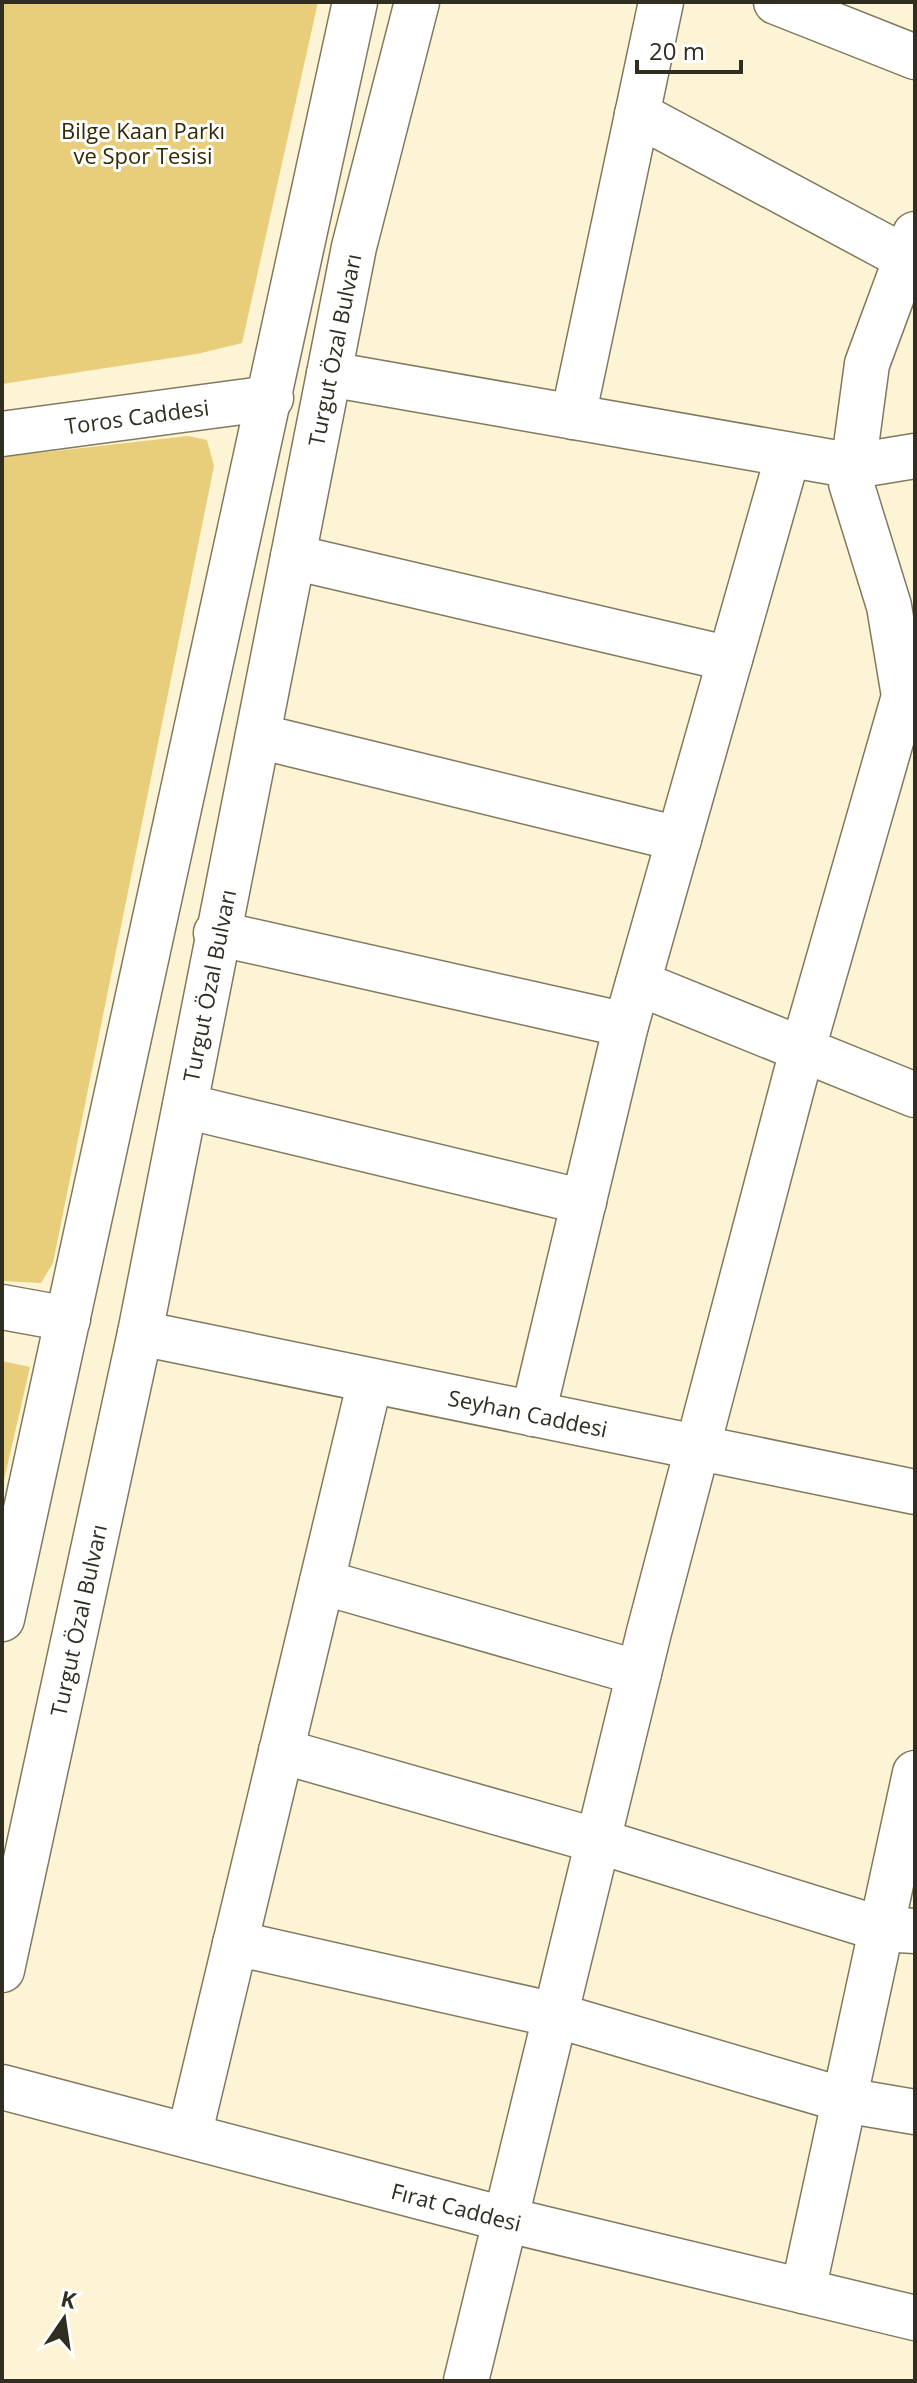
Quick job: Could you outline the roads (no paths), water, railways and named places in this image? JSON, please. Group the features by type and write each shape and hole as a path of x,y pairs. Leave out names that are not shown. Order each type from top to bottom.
{"street":[{"path":"2,1619 355,2"},
{"name":"Turgut Özal Bulvarı","path":"2,1970 140,1333 216,933 354,247 417,2"},
{"path":"573,417 661,2"},
{"path":"776,2 915,57"},
{"path":"466,2381 697,1448 803,1049 910,698 889,606 851,483 867,364 911,246 637,114"},
{"path":"329,374 854,466 915,456"},
{"name":"Toros Caddesi","path":"2,434 271,398"},
{"path":"533,1414 626,1025 788,455"},
{"path":"293,557 730,659"},
{"path":"258,736 679,839"},
{"path":"216,933 626,1025"},
{"path":"638,983 915,1095"},
{"path":"185,1106 584,1202"},
{"path":"2,1307 68,1319"},
{"name":"Seyhan Caddesi","path":"140,1333 915,1492"},
{"path":"189,2136 370,1381"},
{"path":"322,1582 639,1673"},
{"path":"281,1751 898,1930"},
{"path":"803,2291 844,2100 898,1930 915,1773"},
{"path":"235,1943 555,2015 844,2100 915,2112"},
{"name":"Fırat Caddesi","path":"2,2087 504,2219 915,2318"}],"park label":[{"name":"Bilge Kaan Parkı ve Spor Tesisi","path":"143,142"}]}
